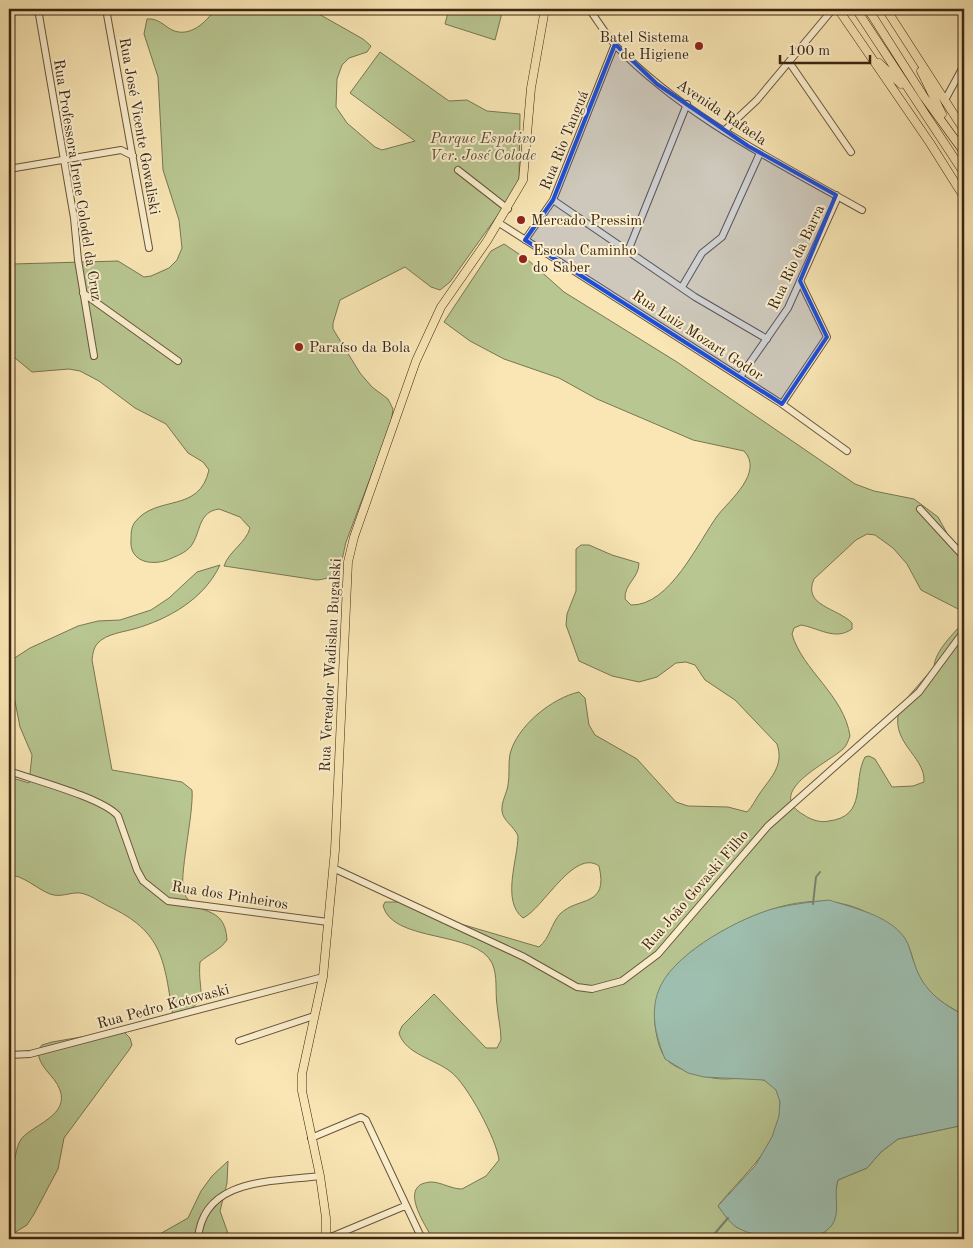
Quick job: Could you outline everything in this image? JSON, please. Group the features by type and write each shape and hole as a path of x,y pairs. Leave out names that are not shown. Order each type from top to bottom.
{"main road":[{"name":"Rua Vereador Wadislau Bugalski","path":"326,1239 326,1218 320,1176 302,1091 302,1074 323,977 333,868 348,562 416,360 442,307 499,223 523,180 531,88 545,9"},
{"path":"838,9 930,143 964,197"},
{"path":"856,9 964,173"},
{"path":"868,9 924,98 953,134"},
{"path":"886,9 964,130"},
{"path":"864,49 910,92"},
{"path":"915,55 953,134 964,152"}],"street":[{"name":"Rua Professora Irene Colodel da Cruz","path":"38,9 64,160 94,356"},
{"name":"Rua José Vicente Gowaliski","path":"106,9 134,156 149,248"},
{"name":"Avenida Rafaela","path":"590,9 615,44 657,84 760,153 862,210"},
{"path":"725,130 757,100 833,9"},
{"name":"Rua Rio Tanguá","path":"525,240 554,200 615,44"},
{"path":"789,62 851,152"},
{"path":"945,100 964,65"},
{"path":"628,251 687,104"},
{"path":"9,169 121,150 134,156"},
{"path":"682,287 702,253 722,237 760,153"},
{"path":"458,170 508,208"},
{"name":"Rua Rio da Barra","path":"740,377 788,308 836,201 836,195"},
{"path":"554,200 695,297 767,339"},
{"name":"Rua Luiz Mozart Godor","path":"499,223 782,404 847,451"},
{"path":"782,404 827,337 800,281"},
{"path":"83,293 178,361"},
{"path":"920,509 964,557"},
{"name":"Rua João Govaski Filho","path":"333,868 524,957 577,987 592,989 622,981 658,954 768,826 919,692 964,631"},
{"path":"9,723 9,747"},
{"name":"Rua dos Pinheiros","path":"9,771 82,796 113,810 118,816 137,870 143,881 168,901 328,922"},
{"name":"Rua Pedro Kotovaski","path":"9,1055 30,1054 323,977"},
{"path":"239,1041 314,1016"},
{"path":"311,1138 364,1118 422,1239"},
{"path":"198,1239 201,1224 209,1209 222,1195 240,1186 320,1176"},
{"path":"326,1239 405,1206"}],"highlighted area":[{"path":"615,44 657,84 748,146 836,195 800,281 827,337 782,404 525,240 553,200"}],"green space":[{"name":"Parque Espotivo Ver. José Colode","path":"215,9 310,9 363,39 371,46 367,52 349,58 342,65 337,79 336,107 347,123 375,147 382,150 415,141 350,93 380,52 449,101 467,100 487,111 520,114 519,181 500,212 450,282 440,290 431,287 405,267 340,300 333,329 360,373 372,387 388,399 393,409 391,423 346,542 339,568 325,579 317,580 224,566 245,538 250,528 240,517 219,509 212,511 204,517 193,543 178,556 158,562 144,561 138,558 131,548 132,531 135,522 154,508 176,502 196,493 204,484 209,470 203,462 188,453 166,424 135,408 99,381 80,371 69,369 32,372 9,353 9,268 13,264 118,261 144,277 169,268 177,260 182,248 179,220 163,170 158,77 144,34 147,19 157,21 172,30 185,32 191,31 202,24"},
{"path":"449,9 503,9 495,40 445,24"},
{"path":"504,244 528,260 564,292 677,362 855,484 874,491 914,499 938,517 953,544 964,557 964,612 921,590 907,564 893,548 875,535 867,534 856,540 814,579 812,588 813,595 817,601 846,618 852,623 852,629 839,634 833,634 801,625 794,628 792,634 804,659 840,708 850,736 843,749 802,779 794,788 791,797 793,806 804,815 816,821 823,822 841,818 854,805 861,766 865,757 869,756 875,759 892,787 913,786 924,782 923,772 902,739 899,729 898,718 901,705 934,667 941,648 964,621 964,1015 945,1004 927,989 917,973 908,945 898,934 865,911 842,904 819,901 796,903 772,909 750,918 707,941 683,959 673,970 659,994 655,1021 657,1037 661,1051 669,1062 688,1071 713,1078 761,1079 776,1089 780,1102 779,1118 775,1132 759,1159 718,1206 736,1227 757,1234 796,1239 433,1239 416,1206 416,1190 421,1184 435,1182 462,1189 486,1176 499,1160 493,1140 480,1113 458,1078 444,1067 407,1046 399,1033 402,1026 434,994 486,1048 497,1048 501,1040 501,1031 496,1000 496,979 492,963 483,953 470,945 402,926 390,918 383,906 385,902 403,902 454,922 539,947 546,939 560,914 567,908 590,899 600,889 599,866 589,863 579,865 569,872 540,904 523,918 516,911 513,901 512,879 518,836 504,818 502,808 509,781 510,754 520,733 547,707 558,700 579,692 585,698 589,725 595,735 637,759 676,802 688,806 728,807 747,812 776,770 779,758 777,744 735,700 705,680 695,665 686,662 676,663 657,677 639,682 612,676 579,661 566,625 567,614 576,591 576,549 581,545 589,545 612,555 639,563 637,573 625,594 625,599 631,605 645,603 658,595 682,570 718,515 737,494 748,477 749,459 744,451 693,440 597,399 559,378 504,359 470,341 444,322 491,251"},
{"path":"220,565 205,588 195,598 160,620 105,637 95,647 92,660 112,770 182,782 192,790 191,814 183,874 184,893 195,906 215,915 221,920 225,928 227,940 221,947 200,962 201,996 199,1001 186,1011 173,1017 163,964 158,950 141,926 127,916 87,895 80,893 50,894 19,877 9,875 9,777 29,783 32,755 20,727 10,670 13,659 30,648 78,626 98,621 120,620 151,610 169,598 197,572"},
{"path":"122,1030 130,1038 132,1045 64,1138 58,1169 27,1225 9,1236 9,1173 12,1169 19,1142 49,1118 60,1106 60,1090 43,1066 38,1050 42,1045 52,1042"},
{"path":"964,1125 964,1239 807,1239 827,1230 831,1224 834,1217 838,1180 867,1168 881,1152 898,1139"},
{"path":"228,1161 227,1183 220,1211 230,1239 151,1239 188,1218 201,1191 212,1176"}],"shaded area":[{"path":"829,900 869,913 897,929 906,940 918,974 928,989 941,1001 964,1015 964,1125 898,1139 881,1152 867,1168 838,1180 835,1220 825,1232 802,1239 763,1236 734,1226 718,1206 755,1166 772,1137 779,1116 780,1102 776,1090 764,1080 704,1077 688,1073 665,1059 656,1031 655,1003 661,985 669,972 681,960 712,937 762,912 789,905"}],"waterway":[{"path":"813,904 816,877 820,872"},
{"path":"710,1239 728,1218"}],"place":[{"name":"Batel Sistema de Higiene","path":"699,46"},
{"name":"Mercado Pressim","path":"521,220"},
{"name":"Escola Caminho do Saber","path":"523,259"},
{"name":"Paraíso da Bola","path":"299,347"}]}
